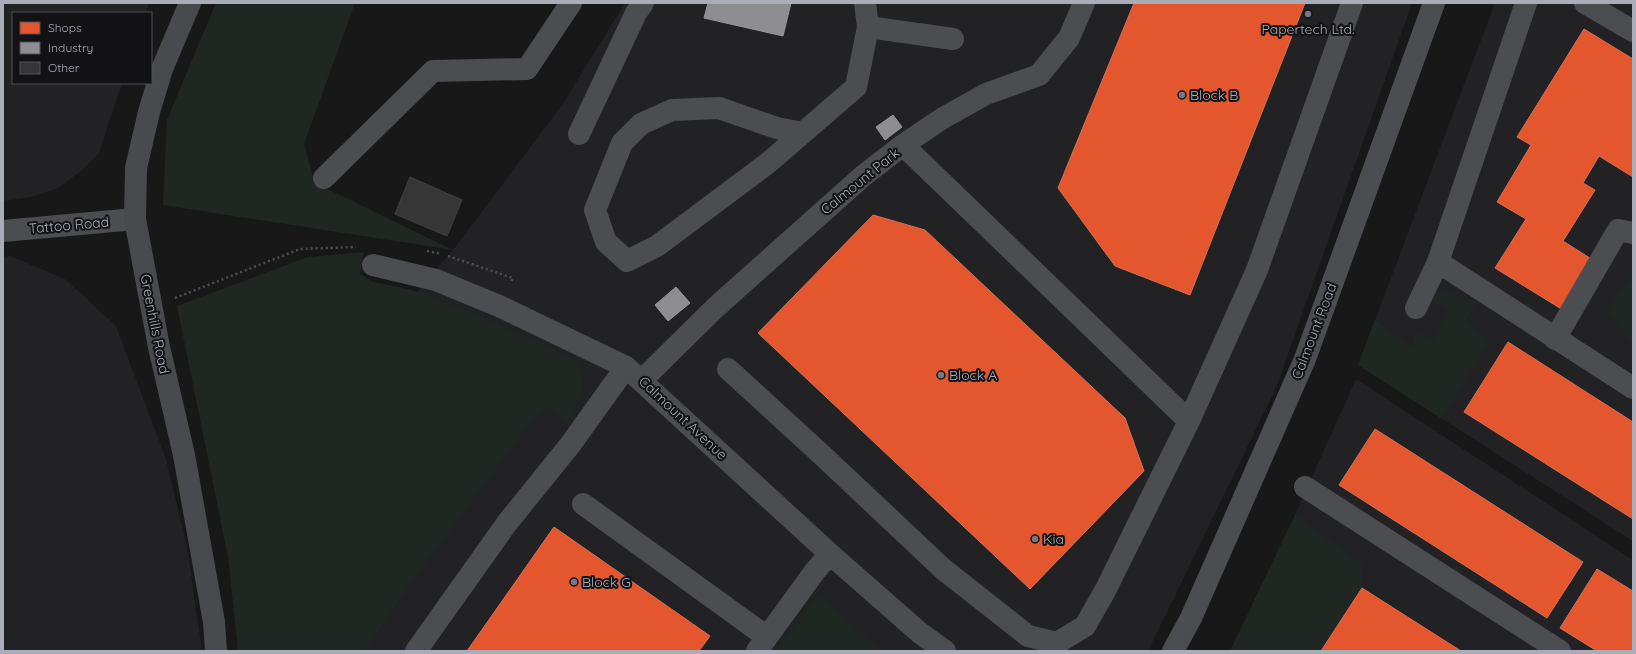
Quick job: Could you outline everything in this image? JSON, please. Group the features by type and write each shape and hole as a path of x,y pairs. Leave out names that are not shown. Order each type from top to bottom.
{"main road":[{"name":"Greenhills Road","path":"190,3 162,69 149,112 136,168 135,219 159,347 184,455 207,579 214,622 216,651"}],"street":[{"path":"324,178 433,71 527,69 571,3"},
{"path":"579,134 636,13 643,3"},
{"path":"803,133 778,128 719,108 672,110 641,124 622,143 595,210 606,242 627,261 657,246 768,163 803,133 856,87 868,27 865,3"},
{"name":"Calmount Park","path":"416,651 507,523 570,445 634,373 715,308 808,223 863,176 903,145 943,118 986,94 1039,74 1069,38 1084,3"},
{"path":"728,369 828,460 943,569 1028,636 1057,643 1085,626 1105,592 1189,421 1257,270 1352,3"},
{"name":"Calmount Road","path":"1173,651 1191,618 1305,359 1434,3"},
{"path":"1416,308 1438,262 1526,3"},
{"path":"1585,3 1633,31"},
{"path":"868,27 952,39"},
{"path":"903,145 1189,421"},
{"name":"Tattoo Road","path":"3,231 135,219"},
{"path":"1555,339 1618,230 1633,233"},
{"path":"1438,262 1633,388"},
{"name":"Calmount Avenue","path":"373,265 436,280 499,306 634,373 830,554 920,633 945,651"},
{"path":"1305,487 1560,651"},
{"path":"583,504 762,644 815,571 830,554"}],"shaded area":[{"path":"3,3 149,3 146,12 12,12 12,84 122,84 99,153 80,172 58,188 32,197 3,201"},
{"path":"216,3 355,3 304,144 315,183 453,250 163,205 167,120"},
{"path":"625,3 1412,3 1276,388 1148,651 265,651 414,296 453,250 562,105"},
{"path":"1495,3 1633,3 1633,541 1358,365"},
{"path":"364,252 360,274 373,282 408,289 468,311 576,360 584,375 580,397 568,424 546,407 526,429 410,584 365,651 238,651 228,557 177,306 308,257"},
{"path":"10,256 65,279 116,326 166,459 188,552 202,651 3,651 3,257"},
{"path":"1632,276 1633,277 1633,344 1606,311"},
{"path":"1442,291 1477,302 1465,321 1490,341 1442,419 1358,365 1375,320 1411,347 1417,332 1433,340 1448,309 1431,299"},
{"path":"1356,379 1633,560 1633,651 1234,651"},
{"path":"1295,515 1362,564 1362,588 1321,651 1230,651"},
{"path":"822,596 881,651 775,651 813,600"}],"building: Shops":[{"name":"Block B","path":"1134,3 1305,3 1190,295 1115,266 1058,188"},
{"path":"1584,29 1633,59 1633,177 1599,156 1583,183 1595,190 1563,241 1593,260 1563,310 1495,268 1526,219 1497,202 1531,145 1517,137"},
{"name":"Block A","path":"873,215 925,230 1125,418 1144,471 1030,589 758,333"},
{"path":"1508,342 1633,422 1633,519 1464,412"},
{"path":"1375,429 1583,562 1547,618 1339,485"},
{"name":"Block G","path":"554,527 710,636 699,651 467,651"},
{"path":"1597,569 1633,591 1633,651 1597,651 1560,628"},
{"path":"1362,588 1461,651 1321,651"}],"building: Industry":[{"path":"708,3 791,3 783,36 704,18"},
{"path":"893,115 902,127 885,140 876,127"},
{"path":"676,287 690,303 668,321 655,305"}],"building: Other":[{"path":"410,177 462,200 447,236 395,214"}],"place":[{"name":"Papertech Ltd.","path":"1308,14"},
{"name":"Block B","path":"1182,95"},
{"name":"Block A","path":"941,375"},
{"name":"Kia","path":"1035,539"},
{"name":"Block G","path":"574,582"}]}
